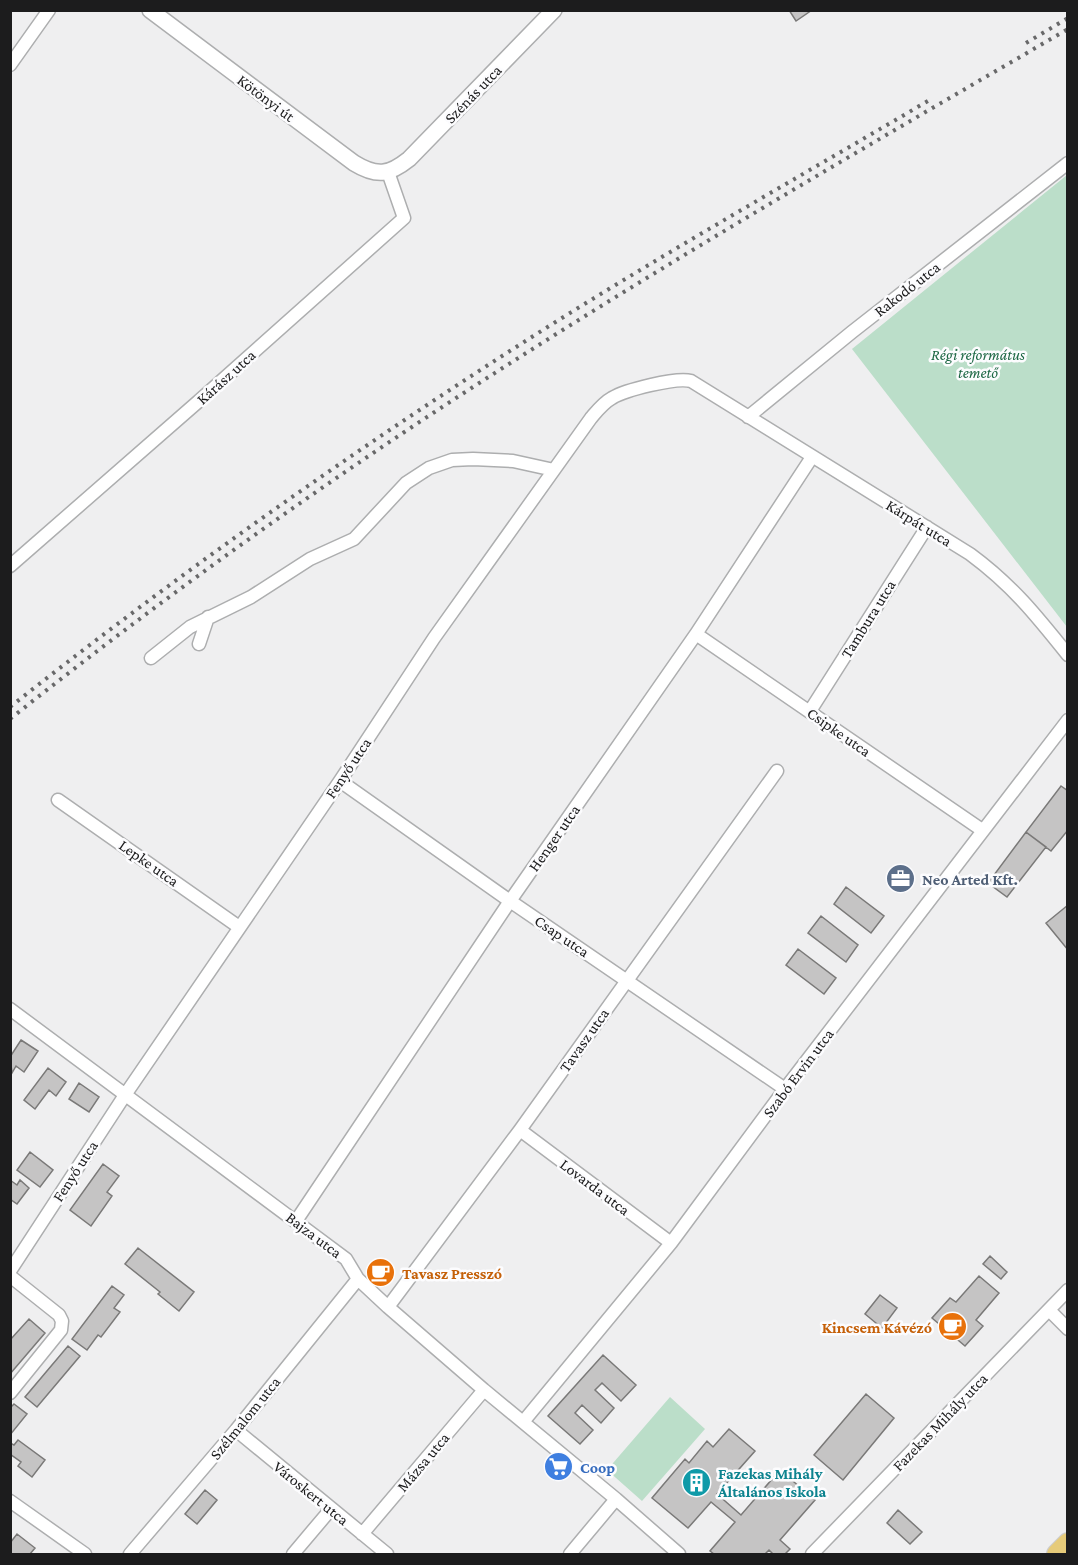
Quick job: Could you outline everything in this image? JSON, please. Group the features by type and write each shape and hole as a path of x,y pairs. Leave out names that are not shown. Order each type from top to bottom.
{"main road":[{"path":"1057,1554 1068,1543"}],"street":[{"path":"10,65 49,10"},
{"name":"Kötönyi út","path":"150,10 354,163 372,171 388,172"},
{"name":"Szénás utca","path":"388,172 410,159 554,10"},
{"name":"Rakodó utca","path":"748,417 852,332 1068,163"},
{"name":"Kárász utca","path":"10,566 404,218 388,172"},
{"name":"Fenyő utca","path":"10,1271 125,1095 434,638 602,405 620,394 676,380 685,380 691,381 748,417"},
{"name":"Kárpát utca","path":"748,417 970,554 1033,610 1068,655"},
{"name":"Henger utca","path":"296,1221 510,901 696,634 812,457"},
{"path":"150,658 190,627 251,597 310,559 354,540 406,483 438,464 473,459 513,461 555,470"},
{"name":"Tambura utca","path":"810,711 927,527"},
{"path":"199,644 208,617"},
{"name":"Csipke utca","path":"696,634 982,830"},
{"name":"Szabó Ervin utca","path":"523,1422 671,1243 785,1089 1068,720"},
{"name":"Tavasz utca","path":"388,1307 520,1130 777,771"},
{"name":"Csap utca","path":"340,780 510,901 785,1089"},
{"name":"Lepke utca","path":"58,800 239,927"},
{"name":"Bajza utca","path":"10,1009 346,1259 358,1279 388,1307 484,1390 616,1498 679,1554"},
{"name":"Lovarda utca","path":"520,1130 671,1243"},
{"path":"10,1276 59,1315 62,1321 61,1330 10,1393"},
{"name":"Szélmalom utca","path":"130,1554 236,1431 358,1279"},
{"name":"Fazekas Mihály utca","path":"812,1554 1068,1290"},
{"path":"1049,1310 1068,1329"},
{"name":"Mázsa utca","path":"362,1534 484,1390"},
{"name":"Városkert utca","path":"236,1431 387,1554"},
{"path":"570,1554 616,1498"},
{"path":"10,1501 85,1554"},
{"path":"293,1554 331,1509"}],"green space":[{"name":"Régi református temető","path":"1067,175 1067,627 852,349"},
{"path":"670,1397 705,1429 642,1501 607,1470"}],"building":[{"path":"789,10 812,10 796,21"},
{"path":"1061,786 1068,791 1068,830 1051,851 1026,832"},
{"path":"1026,832 1046,847 1007,897 988,883"},
{"path":"846,887 884,916 871,933 834,904"},
{"path":"1068,905 1068,950 1046,923"},
{"path":"821,916 858,945 846,962 808,933"},
{"path":"798,949 836,978 824,994 786,965"},
{"path":"21,1040 38,1051 24,1072 16,1066 12,1073 10,1057"},
{"path":"48,1068 66,1082 56,1096 49,1090 35,1109 24,1100"},
{"path":"79,1083 99,1097 89,1112 69,1099"},
{"path":"30,1152 53,1170 40,1187 17,1170"},
{"path":"103,1164 119,1176 107,1192 112,1196 91,1226 70,1210"},
{"path":"10,1180 17,1185 20,1180 29,1188 17,1204 10,1199"},
{"path":"138,1248 194,1292 179,1311 158,1294 160,1292 125,1264"},
{"path":"990,1256 1007,1272 1001,1279 983,1264"},
{"path":"979,1276 999,1293 976,1320 983,1326 965,1346 932,1318 950,1298 956,1302"},
{"path":"112,1286 124,1295 114,1308 120,1312 101,1337 98,1335 87,1350 72,1339"},
{"path":"880,1295 897,1308 882,1328 865,1314"},
{"path":"29,1319 45,1333 10,1374 10,1340"},
{"path":"68,1346 80,1356 37,1407 25,1397"},
{"path":"603,1355 636,1385 621,1401 602,1383 595,1390 614,1408 601,1423 582,1405 575,1413 593,1430 580,1444 548,1416"},
{"path":"866,1394 894,1418 843,1480 814,1455"},
{"path":"14,1404 27,1414 10,1435 10,1408"},
{"name":"Fazekas Mihály Általános Iskola","path":"729,1429 755,1451 717,1494 741,1515 780,1470 815,1500 780,1540 790,1549 785,1554 773,1554 769,1550 765,1554 714,1554 710,1551 735,1522 711,1502 688,1528 652,1498 685,1459 689,1463 707,1441 713,1447"},
{"path":"18,1440 45,1460 32,1477 18,1466 21,1462 10,1454 10,1443 14,1445"},
{"path":"205,1490 217,1500 197,1524 185,1514"},
{"path":"898,1510 922,1532 910,1544 887,1523"},
{"path":"17,1534 35,1548 30,1554 10,1554 10,1543"}],"railway":[{"path":"1026,43 1068,18"},
{"path":"10,719 256,534 447,404 719,234 1068,29"},
{"path":"10,707 206,558 408,417 594,298 933,98"}],"place":[{"name":"Neo Arted Kft.","path":"901,879"},
{"name":"Tavasz Presszó","path":"381,1273"},
{"name":"Kincsem Kávézó","path":"953,1327"},
{"name":"Coop","path":"559,1467"},
{"name":"Fazekas Mihály Általános Iskola","path":"697,1482"}]}
